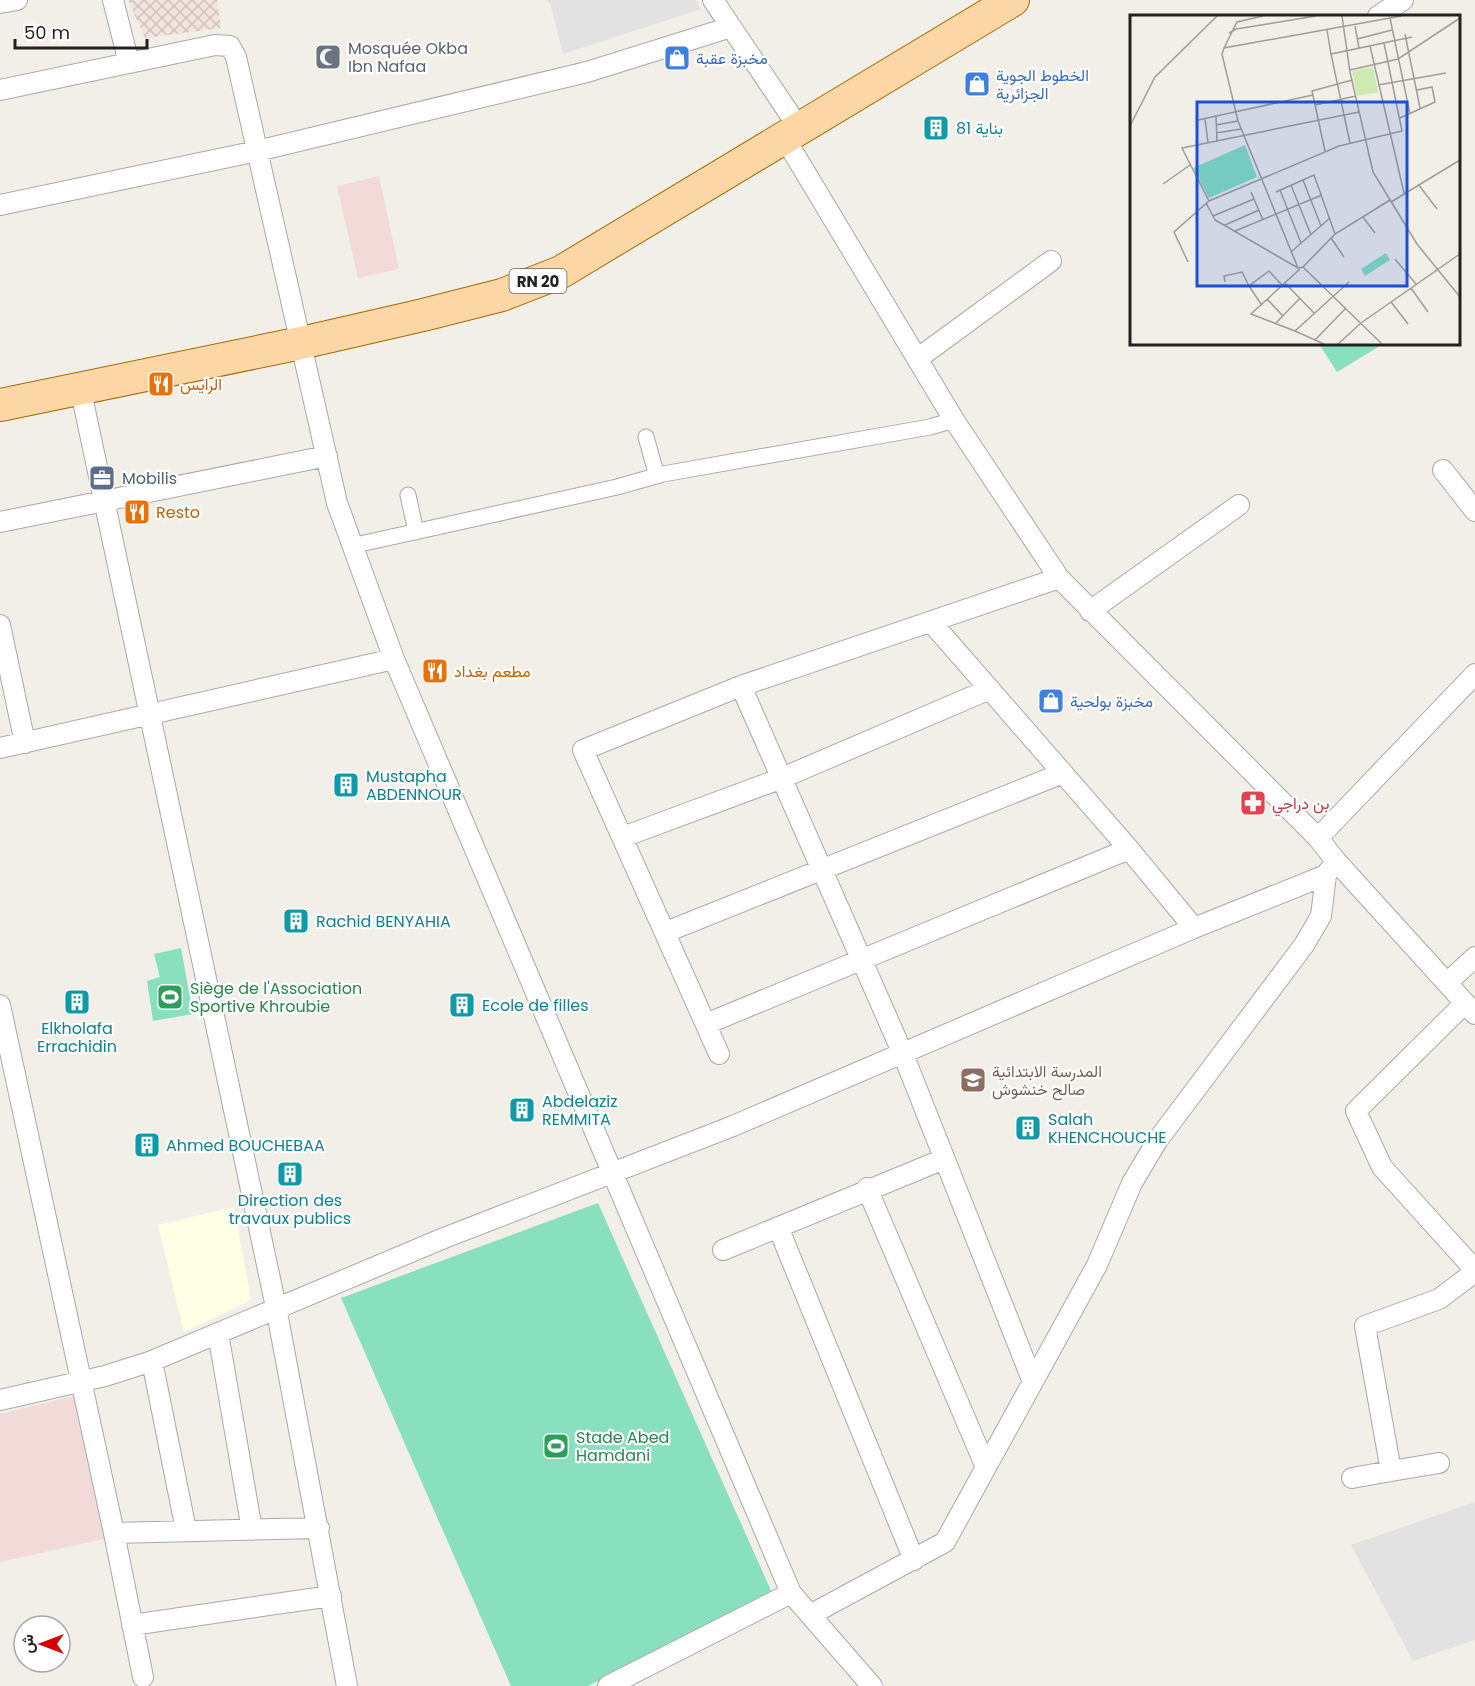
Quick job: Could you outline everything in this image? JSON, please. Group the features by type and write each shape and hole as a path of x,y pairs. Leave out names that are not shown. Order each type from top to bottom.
{"main road":[{"name":"RN 20","path":"0,405 301,343 502,295 561,272 1013,0"}],"street":[{"path":"0,3 17,0"},
{"path":"113,0 129,63"},
{"path":"712,0 791,132 917,359 954,420 1059,578 1318,838 1331,868 1448,983 1470,1008 1356,1111 1382,1167 1475,1271 1439,1299 1365,1326 1390,1471"},
{"path":"1380,15 1403,0"},
{"path":"0,205 257,151 587,72 730,27"},
{"path":"0,90 215,45 230,46 236,57 337,503 394,659 791,1593 872,1686"},
{"path":"917,359 1051,261"},
{"path":"80,387 276,1307 347,1686"},
{"path":"351,546 657,476 930,427 954,420"},
{"path":"646,437 657,476"},
{"path":"0,522 327,456"},
{"path":"1443,470 1475,512"},
{"path":"408,495 416,532"},
{"path":"1090,611 1239,506"},
{"path":"719,1054 583,750 741,686 1059,578"},
{"path":"932,622 1129,849 1194,928"},
{"path":"0,625 25,743"},
{"path":"0,748 394,659"},
{"path":"1318,838 1475,674"},
{"path":"741,686 903,1054 1033,1382"},
{"path":"623,837 782,778 990,689"},
{"path":"666,932 1063,772"},
{"path":"706,1024 1129,849"},
{"path":"0,1400 152,1361 276,1307 734,1126 1331,868"},
{"path":"810,1615 945,1542 1097,1264 1132,1183 1157,1141 1297,954 1321,916 1331,868"},
{"path":"1448,983 1475,957"},
{"path":"0,1005 143,1677"},
{"path":"723,1250 867,1188 944,1159"},
{"path":"867,1188 986,1465"},
{"path":"778,1227 914,1560"},
{"path":"218,1333 252,1530"},
{"path":"152,1361 186,1530"},
{"path":"1352,1478 1439,1463"},
{"path":"114,1533 319,1528"},
{"path":"608,1686 791,1593"},
{"path":"132,1625 331,1596"}],"shaded area":[{"path":"128,0 217,0 221,28 145,38"},
{"path":"545,0 696,0 701,9 563,54 550,3"},
{"path":"379,176 399,269 358,278 337,186"},
{"path":"234,1207 251,1300 184,1332 158,1225"},
{"path":"78,1395 108,1538 0,1562 0,1414"},
{"path":"1475,1502 1475,1640 1413,1661 1351,1545"}],"green space":[{"path":"1320,345 1381,345 1337,372"},
{"name":"Siège de l'Association Sportive Khroubie","path":"181,948 193,1014 153,1021 147,981 160,977 154,954"},
{"name":"Stade Abed Hamdani","path":"598,1203 772,1593 588,1686 511,1686 341,1298"}],"place":[{"name":"Mosquée Okba Ibn Nafaa","path":"328,57"},
{"name":"مخبزة عقبة","path":"677,58"},
{"name":"الخطوط الجوية الجزائرية","path":"977,84"},
{"name":"بناية 81","path":"936,128"},
{"name":"الرايس","path":"161,384"},
{"name":"Mobilis","path":"102,478"},
{"name":"Resto","path":"137,512"},
{"name":"مطعم بغداد","path":"435,671"},
{"name":"مخبزة بولحية","path":"1051,701"},
{"name":"Mustapha ABDENNOUR","path":"346,785"},
{"name":"بن دراجي","path":"1253,803"},
{"name":"Rachid BENYAHIA","path":"296,921"},
{"name":"Siège de l'Association Sportive Khroubie","path":"170,997"},
{"name":"Elkholafa Errachidin","path":"77,1002"},
{"name":"Ecole de filles","path":"462,1005"},
{"name":"المدرسة الابتدائية صالح خنشوش","path":"973,1080"},
{"name":"Abdelaziz REMMITA","path":"522,1110"},
{"name":"Salah KHENCHOUCHE","path":"1028,1128"},
{"name":"Ahmed BOUCHEBAA","path":"147,1145"},
{"name":"Direction des travaux publics","path":"290,1174"},
{"name":"Stade Abed Hamdani","path":"556,1446"}]}
